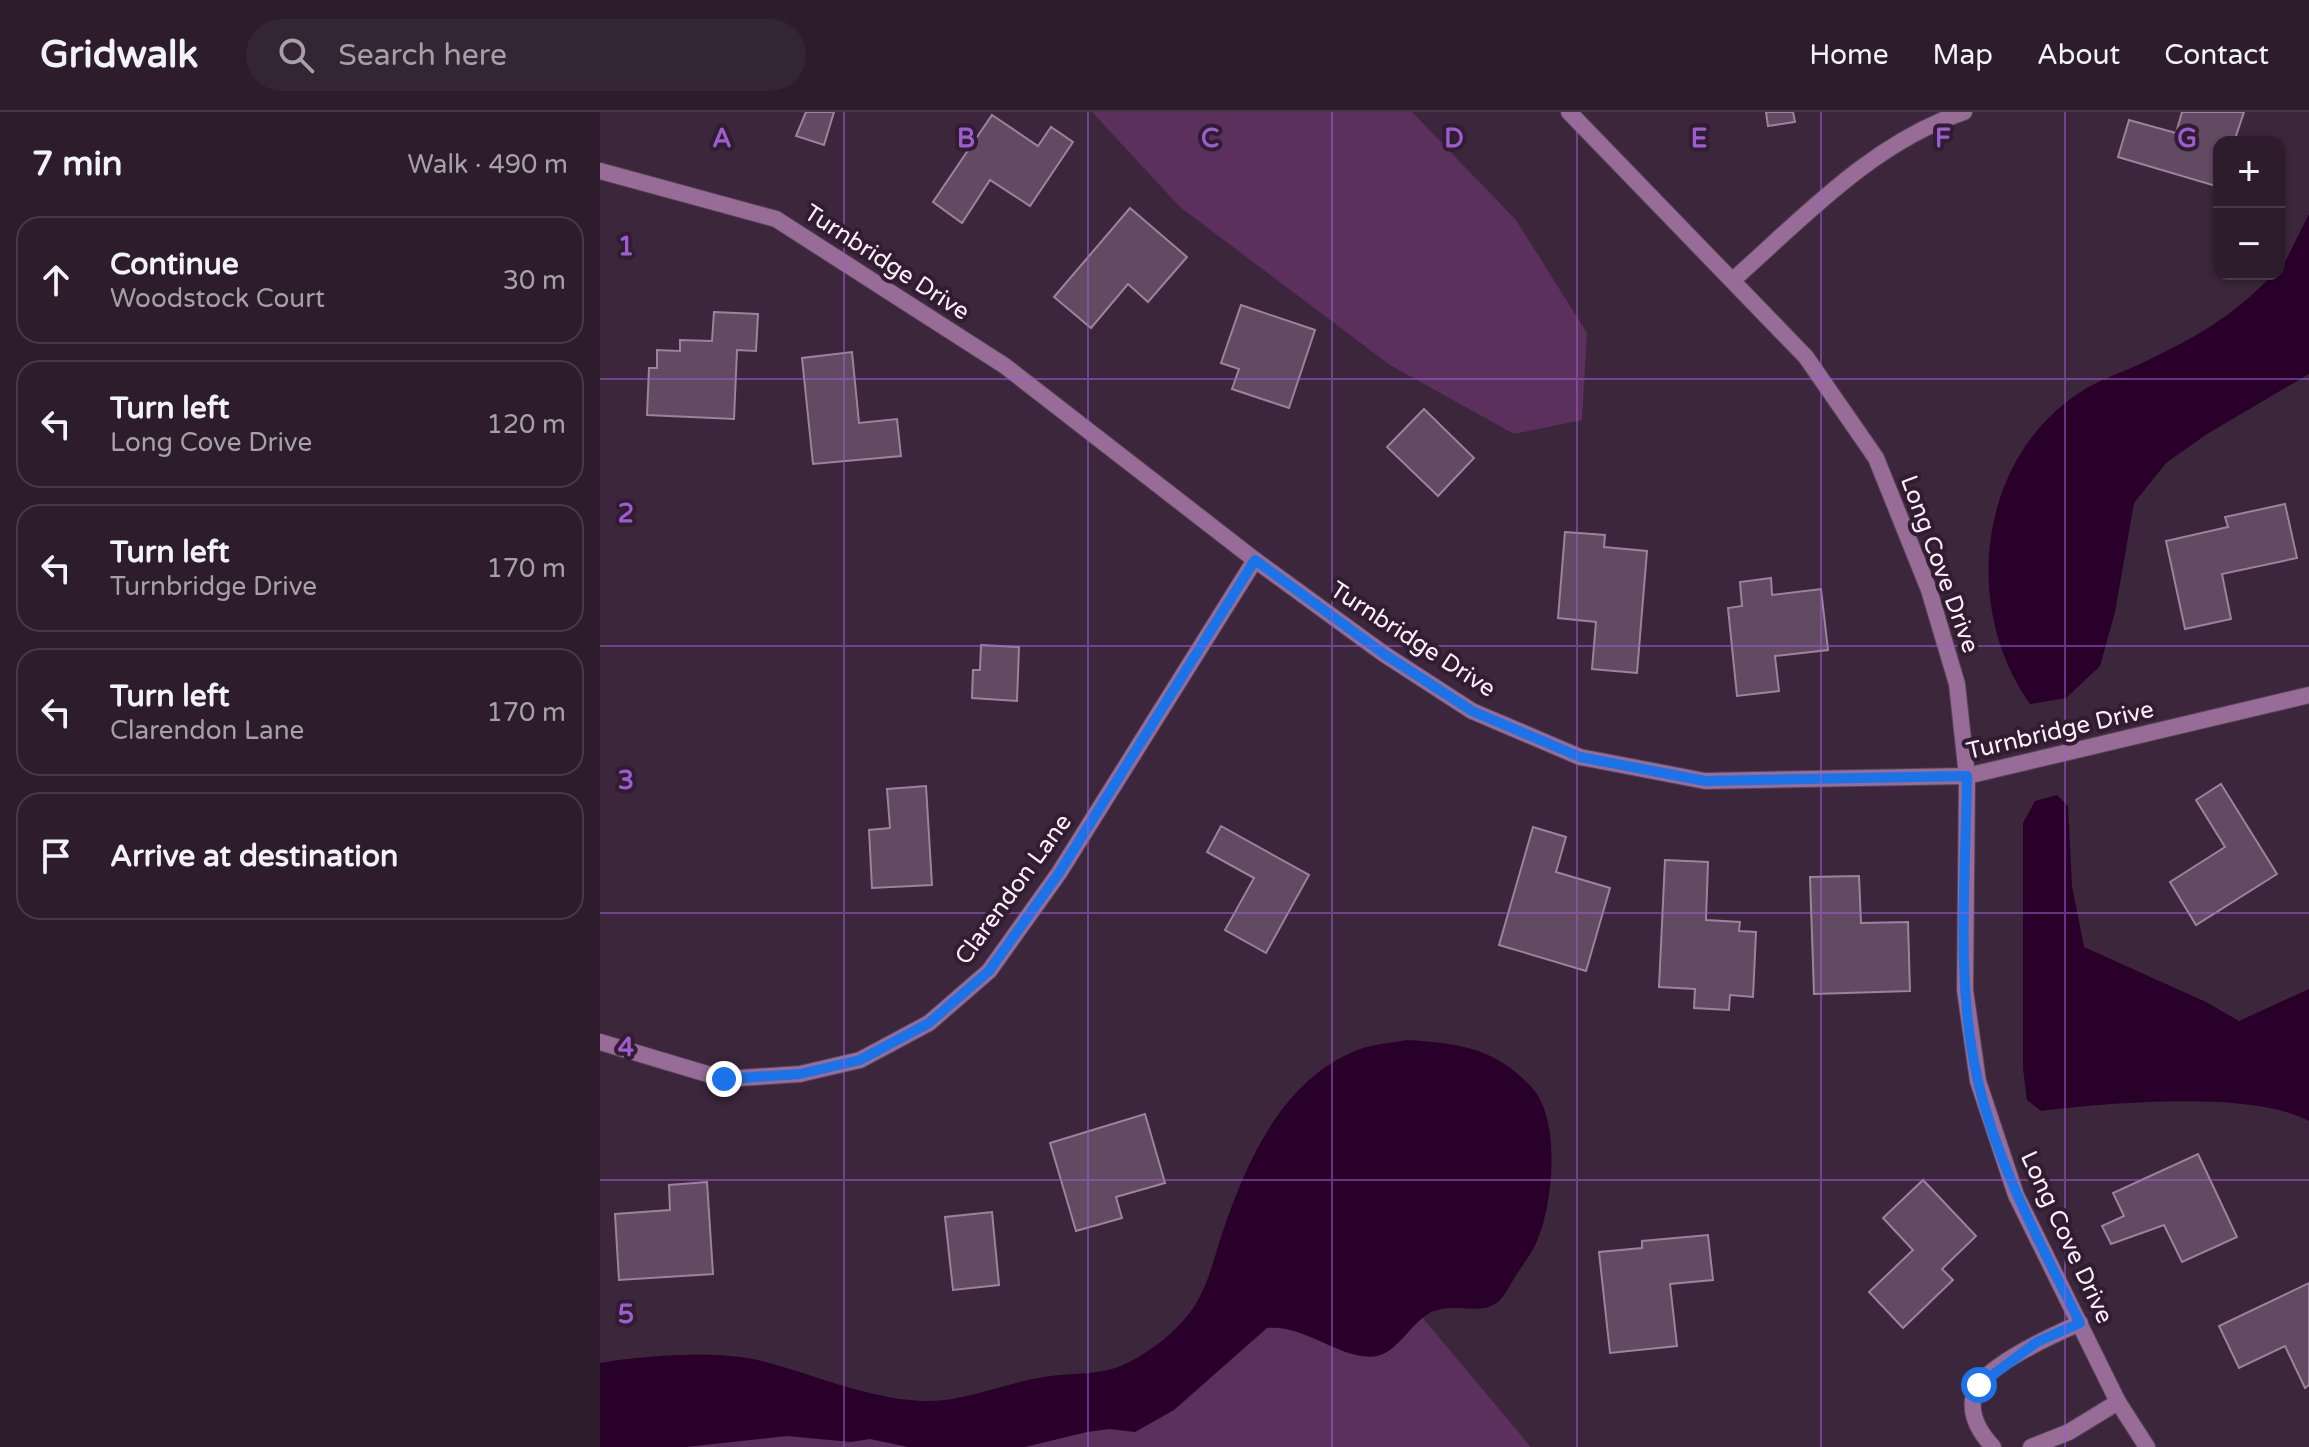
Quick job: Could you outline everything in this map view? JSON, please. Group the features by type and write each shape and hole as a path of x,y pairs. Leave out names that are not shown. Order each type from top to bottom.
{"street":[{"name":"Long Cove Drive","path":"1569,112 1806,357 1876,458 1929,590 1957,684 1967,776 1965,990 1978,1081 2016,1195 2118,1402 2147,1447"},
{"path":"1733,280 1860,166 1938,121 1964,112"},
{"name":"Turnbridge Drive","path":"600,171 776,219 1005,366 1255,560 1384,654 1472,711 1580,757 1705,781 1967,776 2309,695"},
{"name":"Clarendon Lane","path":"600,1042 724,1079 800,1074 860,1060 929,1023 989,971 1059,873 1255,560"},
{"path":"1993,1447 1978,1430 1972,1408 1979,1385 2037,1342 2080,1323"},
{"path":"2031,1447 2069,1432 2118,1402"}],"shaded area":[{"path":"1092,112 1412,112 1516,220 1587,333 1582,420 1514,434 1390,365 1180,207"},
{"path":"2309,214 2309,374 2207,434 2166,463 2134,503 2115,612 2100,666 2066,698 2030,704 2008,665 1994,623 1989,580 1991,536 2002,493 2020,454 2047,419 2082,391 2193,337 2242,304 2267,280 2285,280 2285,262"},
{"path":"2057,795 2068,806 2072,886 2084,947 2206,1002 2239,1021 2309,989 2309,1121 2284,1111 2217,1102 2140,1102 2041,1111 2027,1100 2023,1068 2023,823 2035,801"},
{"path":"1407,1040 1460,1046 1491,1056 1519,1075 1542,1103 1548,1121 1552,1163 1543,1225 1532,1250 1498,1302 1482,1308 1446,1308 1428,1314 1391,1349 1377,1356 1351,1354 1296,1332 1267,1328 1174,1410 1135,1432 1109,1429 1087,1432 1025,1447 908,1447 870,1439 851,1442 787,1436 686,1447 600,1447 600,1363 681,1355 745,1358 864,1392 926,1401 954,1399 1025,1381 1099,1372 1122,1366 1170,1334 1200,1297 1242,1181 1270,1126 1288,1102 1308,1081 1332,1063 1365,1047"},
{"path":"1379,1266 1531,1447 600,1447 600,1410 1066,1410"}],"building":[{"path":"806,112 834,112 824,145 796,136"},
{"path":"1766,112 1793,112 1795,122 1768,126"},
{"path":"2182,112 2244,112 2236,136 2213,136 2213,185 2118,157 2129,120 2176,133"},
{"path":"992,115 1038,146 1051,127 1073,142 1030,206 990,180 962,223 933,202"},
{"path":"1130,208 1187,257 1148,302 1128,284 1091,328 1054,297"},
{"path":"1241,305 1315,330 1289,408 1232,389 1239,369 1221,363"},
{"path":"714,312 758,314 756,351 737,350 734,419 647,415 649,368 657,368 657,350 680,351 680,340 712,341"},
{"path":"852,352 859,423 897,419 901,456 813,464 802,358"},
{"path":"1424,409 1474,458 1438,496 1387,447"},
{"path":"2285,504 2297,558 2222,574 2231,619 2185,629 2166,541 2228,527 2225,517"},
{"path":"1565,532 1605,535 1604,547 1647,551 1637,673 1592,669 1596,622 1558,618"},
{"path":"1771,578 1772,595 1821,589 1828,650 1775,656 1779,691 1737,696 1728,608 1742,606 1740,582"},
{"path":"981,645 1019,647 1017,701 972,698 973,670 980,670"},
{"path":"2221,784 2277,874 2196,925 2170,882 2225,847 2196,800"},
{"path":"926,786 932,885 872,888 869,830 890,828 887,789"},
{"path":"1221,826 1309,875 1266,953 1225,930 1254,878 1207,852"},
{"path":"1533,827 1566,837 1556,872 1610,888 1586,971 1499,945"},
{"path":"1665,860 1708,862 1706,920 1740,922 1739,931 1756,932 1753,997 1730,995 1729,1010 1694,1008 1695,989 1659,987"},
{"path":"1859,876 1861,923 1908,922 1910,991 1814,994 1810,877"},
{"path":"1145,1114 1165,1183 1116,1197 1122,1218 1076,1231 1050,1143"},
{"path":"2198,1154 2237,1237 2182,1262 2164,1225 2111,1244 2102,1226 2124,1216 2113,1193"},
{"path":"1923,1180 1976,1236 1942,1269 1953,1280 1903,1328 1869,1292 1913,1250 1883,1218"},
{"path":"707,1182 713,1274 619,1280 615,1214 670,1210 669,1185"},
{"path":"992,1212 999,1285 953,1290 945,1217"},
{"path":"1708,1235 1713,1280 1670,1284 1677,1346 1610,1353 1599,1252 1642,1248 1642,1241"},
{"path":"2309,1283 2309,1385 2305,1388 2285,1346 2239,1368 2219,1326"}],"route":[{"path":"724,1079 800,1074 860,1060 929,1023 989,971 1059,873 1255,560 1384,654 1472,711 1580,757 1705,781 1967,776 1965,990 1978,1081 2016,1195 2080,1323 2037,1342 1979,1385"}]}
